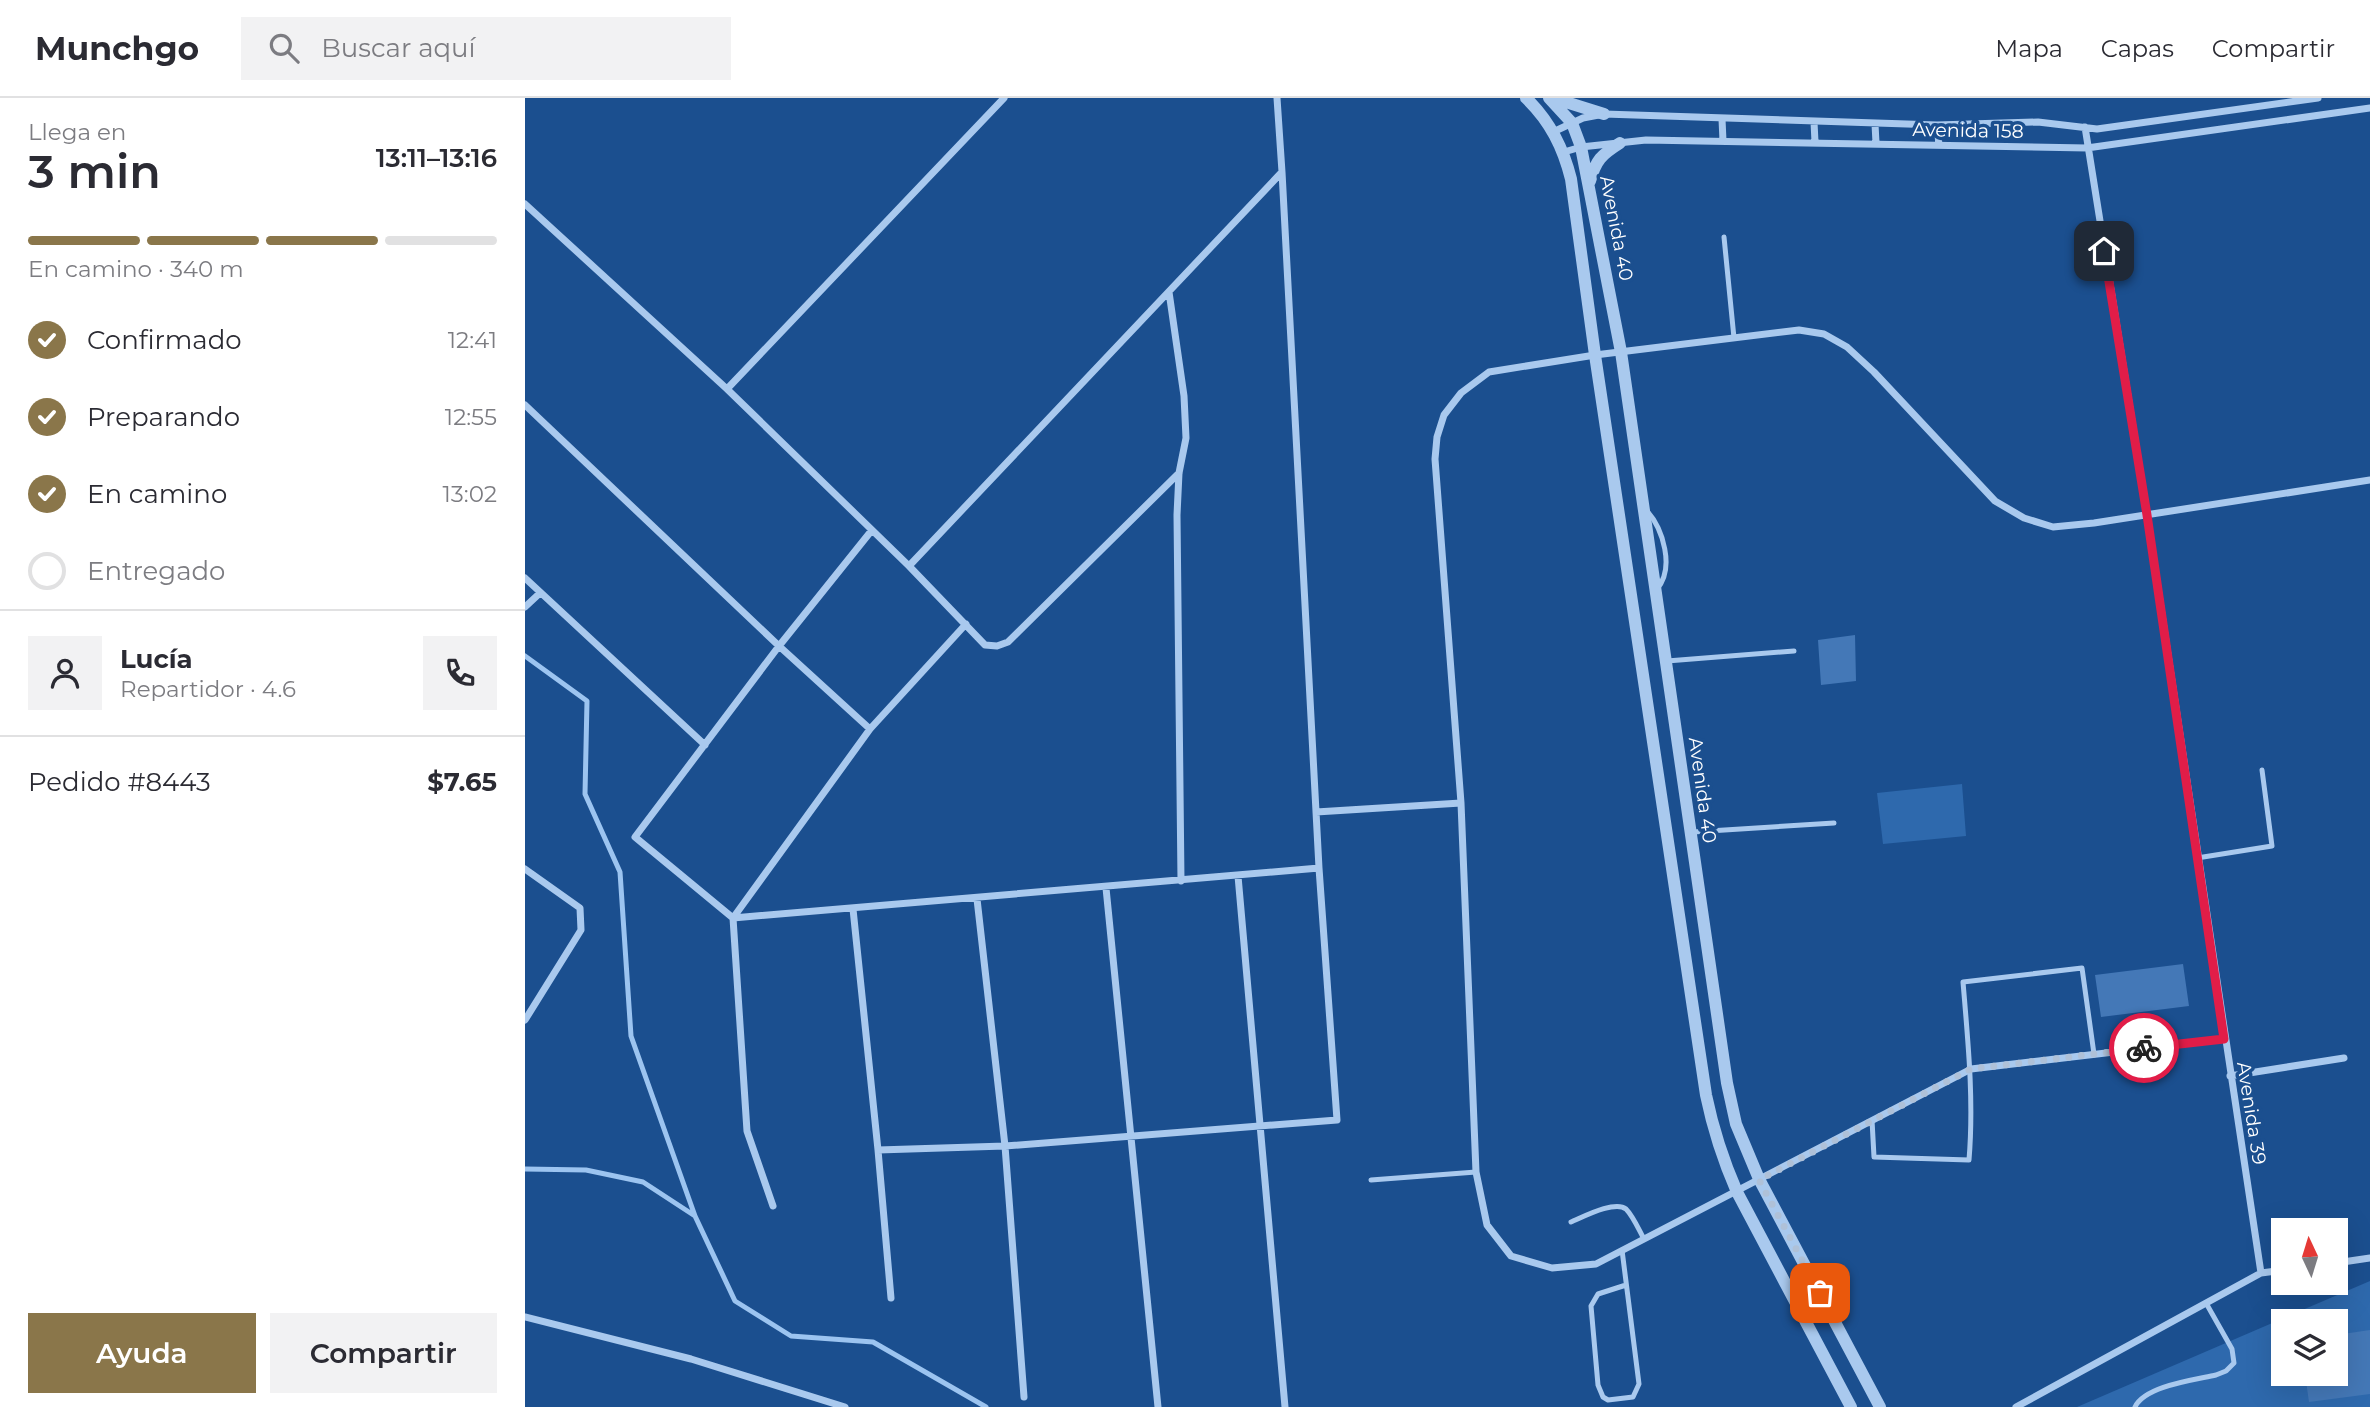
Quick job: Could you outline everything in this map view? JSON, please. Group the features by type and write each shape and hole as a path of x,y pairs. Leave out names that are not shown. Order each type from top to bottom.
{"street":[{"path":"727,388 1004,98"},
{"path":"878,1150 1005,1146 1337,1120 1319,868 1277,98"},
{"name":"Avenida 40","path":"1525,98 1541,112 1553,132 1564,152 1571,179 1706,1095 1723,1160 1737,1192 1851,1407"},
{"path":"1551,98 1604,114"},
{"name":"Avenida 40","path":"1551,98 1571,123 1581,147 1621,352 1689,832 1727,1083 1736,1124 1759,1180 1880,1407"},
{"path":"1553,132 1583,118 1604,114 1875,124 2038,122 2097,129 2318,98"},
{"path":"2277,104 2279,121"},
{"name":"Avenida 158","path":"1564,152 1581,147 1646,140 2087,148 2370,108"},
{"path":"2221,111 2225,129"},
{"path":"1721,119 1723,141"},
{"path":"1814,122 1815,142"},
{"path":"1875,124 1876,143"},
{"path":"1937,125 1939,145"},
{"name":"Avenida 39","path":"2085,127 2147,515 2260,1273"},
{"path":"1589,185 1599,157 1620,143"},
{"path":"909,566 1282,172"},
{"path":"525,204 727,388 909,566 985,645 997,646 1008,642 1179,473"},
{"path":"1169,292 1184,396 1186,438 1179,473 1178,529 1181,881"},
{"path":"2224,1039 1971,1069 1596,1264 1552,1268 1511,1256 1487,1225 1476,1172 1461,803 1435,459 1437,437 1444,415 1461,393 1489,372 1595,355 1799,330 1824,334 1847,347 1874,372 1995,501 2024,518 2053,527 2370,480"},
{"path":"525,405 870,729"},
{"path":"872,530 779,646 635,837 733,918 1319,868"},
{"path":"525,578 705,745"},
{"path":"525,607 540,593"},
{"path":"773,1206 747,1131 733,918 870,729 966,624"},
{"path":"1316,812 1461,803"},
{"path":"525,869 580,908 582,918 581,930 525,1020"},
{"path":"1238,876 1285,1407"},
{"path":"1106,888 1133,1136 1158,1407"},
{"path":"977,899 1005,1146 1024,1397"},
{"path":"853,909 891,1298"},
{"path":"2230,1076 2344,1058"},
{"path":"2349,1261 2370,1258"},
{"path":"2016,1407 2260,1273 2271,1272"},
{"path":"525,1317 691,1359 845,1407"}],"lane":[{"path":"1724,237 1734,338"},
{"path":"1664,661 1794,652"},
{"path":"2197,858 2272,846 2262,770"},
{"path":"1689,832 1834,824"},
{"path":"1873,1121 1874,1157 1969,1160 1972,1124 1971,1069 1963,982 2082,968 2094,1054"},
{"path":"1371,1180 1476,1172"},
{"path":"1571,1222 1607,1207 1620,1207 1626,1209 1644,1239"},
{"path":"1622,1250 1639,1384 1633,1397 1608,1400 1602,1397 1598,1385 1591,1306 1598,1294 1626,1285"},
{"path":"2136,1407 2140,1398 2152,1392 2216,1375 2226,1371 2234,1363 2232,1349 2206,1303"}],"shaded area":[{"path":"1962,784 1966,836 1883,844 1877,793"},
{"path":"2370,1281 2370,1407 2077,1407 2271,1324 2271,1386 2348,1386 2348,1309 2305,1309 2337,1295 2349,1295 2349,1290"}],"building":[{"path":"1855,635 1856,681 1821,685 1818,640"},
{"path":"2183,964 2189,1006 2101,1017 2095,975"},
{"path":"2370,1330 2370,1394 2309,1402 2307,1386 2348,1386 2348,1333"}],"waterway":[{"path":"525,656 587,701 585,794 620,872 631,1036 695,1216 735,1301 791,1336 873,1342 986,1407"},
{"path":"525,1169 586,1170 643,1182 695,1216"}],"way so far":[{"path":"1820,1293 1759,1180 1971,1069 2144,1048"}],"route":[{"path":"2104,251 2147,515 2224,1039 2144,1048"}]}
